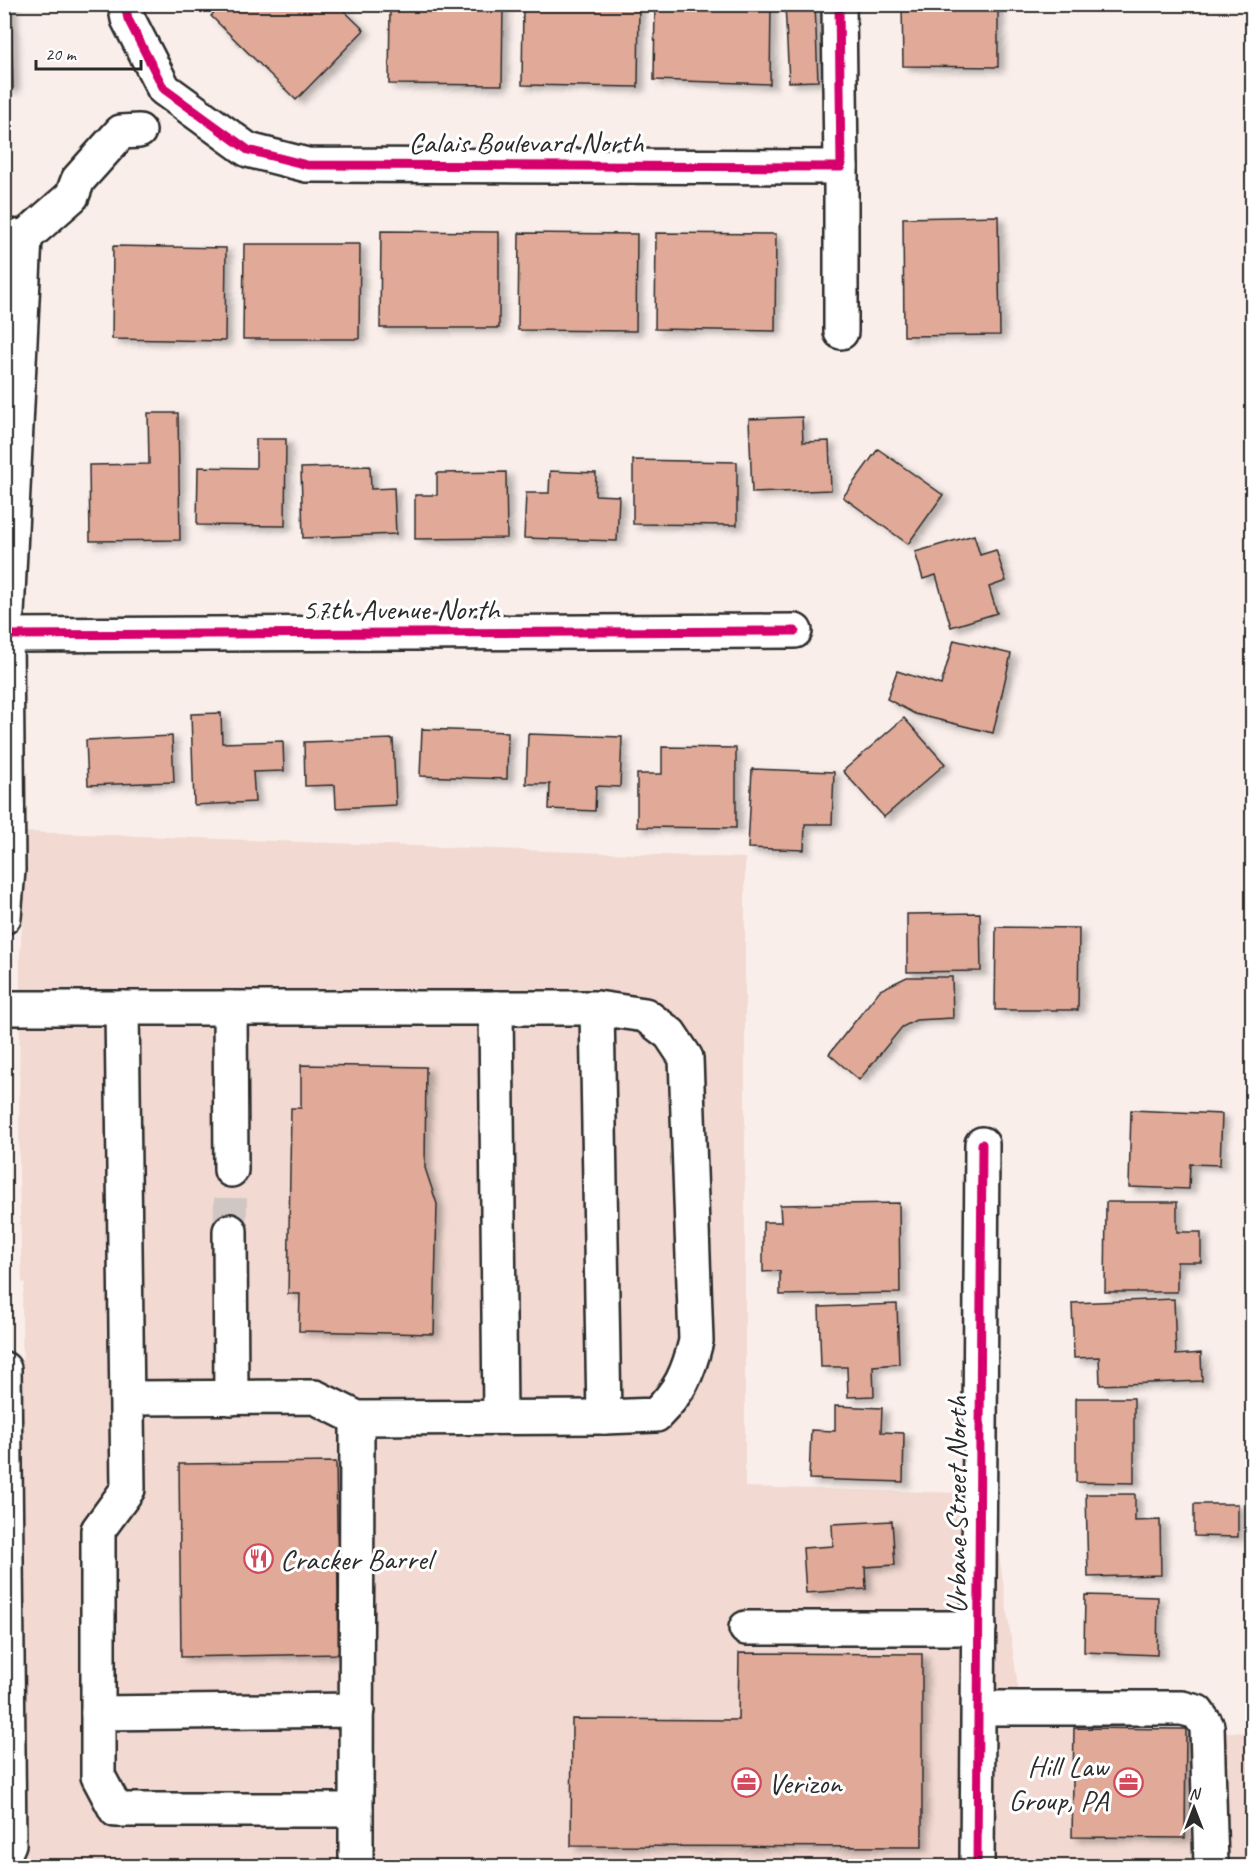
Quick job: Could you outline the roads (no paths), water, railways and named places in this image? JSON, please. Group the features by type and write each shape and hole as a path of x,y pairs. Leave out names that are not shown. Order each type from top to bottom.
{"street":[{"name":"Calais Boulevard North","path":"125,4 128,19 164,89 248,150 307,165 841,166"},
{"path":"840,4 841,332"},
{"path":"4,917 8,870 6,635 15,237 72,196 78,180 121,132 139,130 164,89"},
{"name":"57th Avenue North","path":"6,635 795,631"},
{"path":"4,1008 597,1008 645,1015 670,1034 686,1058 696,1341 689,1371 669,1402 656,1415 357,1418 315,1397 127,1398"},
{"path":"122,1008 128,1489 98,1530 98,1776 116,1810 356,1810"},
{"path":"230,1008 231,1170"},
{"path":"496,1008 500,1417"},
{"path":"597,1008 604,1417"},
{"name":"Urbane Street North","path":"978,1866 982,1144"},
{"path":"230,1231 231,1398"},
{"path":"4,1369 9,1844 4,1855"},
{"path":"356,1866 357,1418"},
{"path":"746,1628 979,1628"},
{"path":"979,1708 1182,1708 1197,1712 1207,1726 1210,1866"},
{"path":"98,1713 357,1710"}],"tunnel":[{"path":"230,1231 231,1170"}],"place":[{"name":"Cracker Barrel","path":"259,1559"},
{"name":"Verizon","path":"747,1783"},
{"name":"Hill Law Group, PA","path":"1129,1783"}]}
